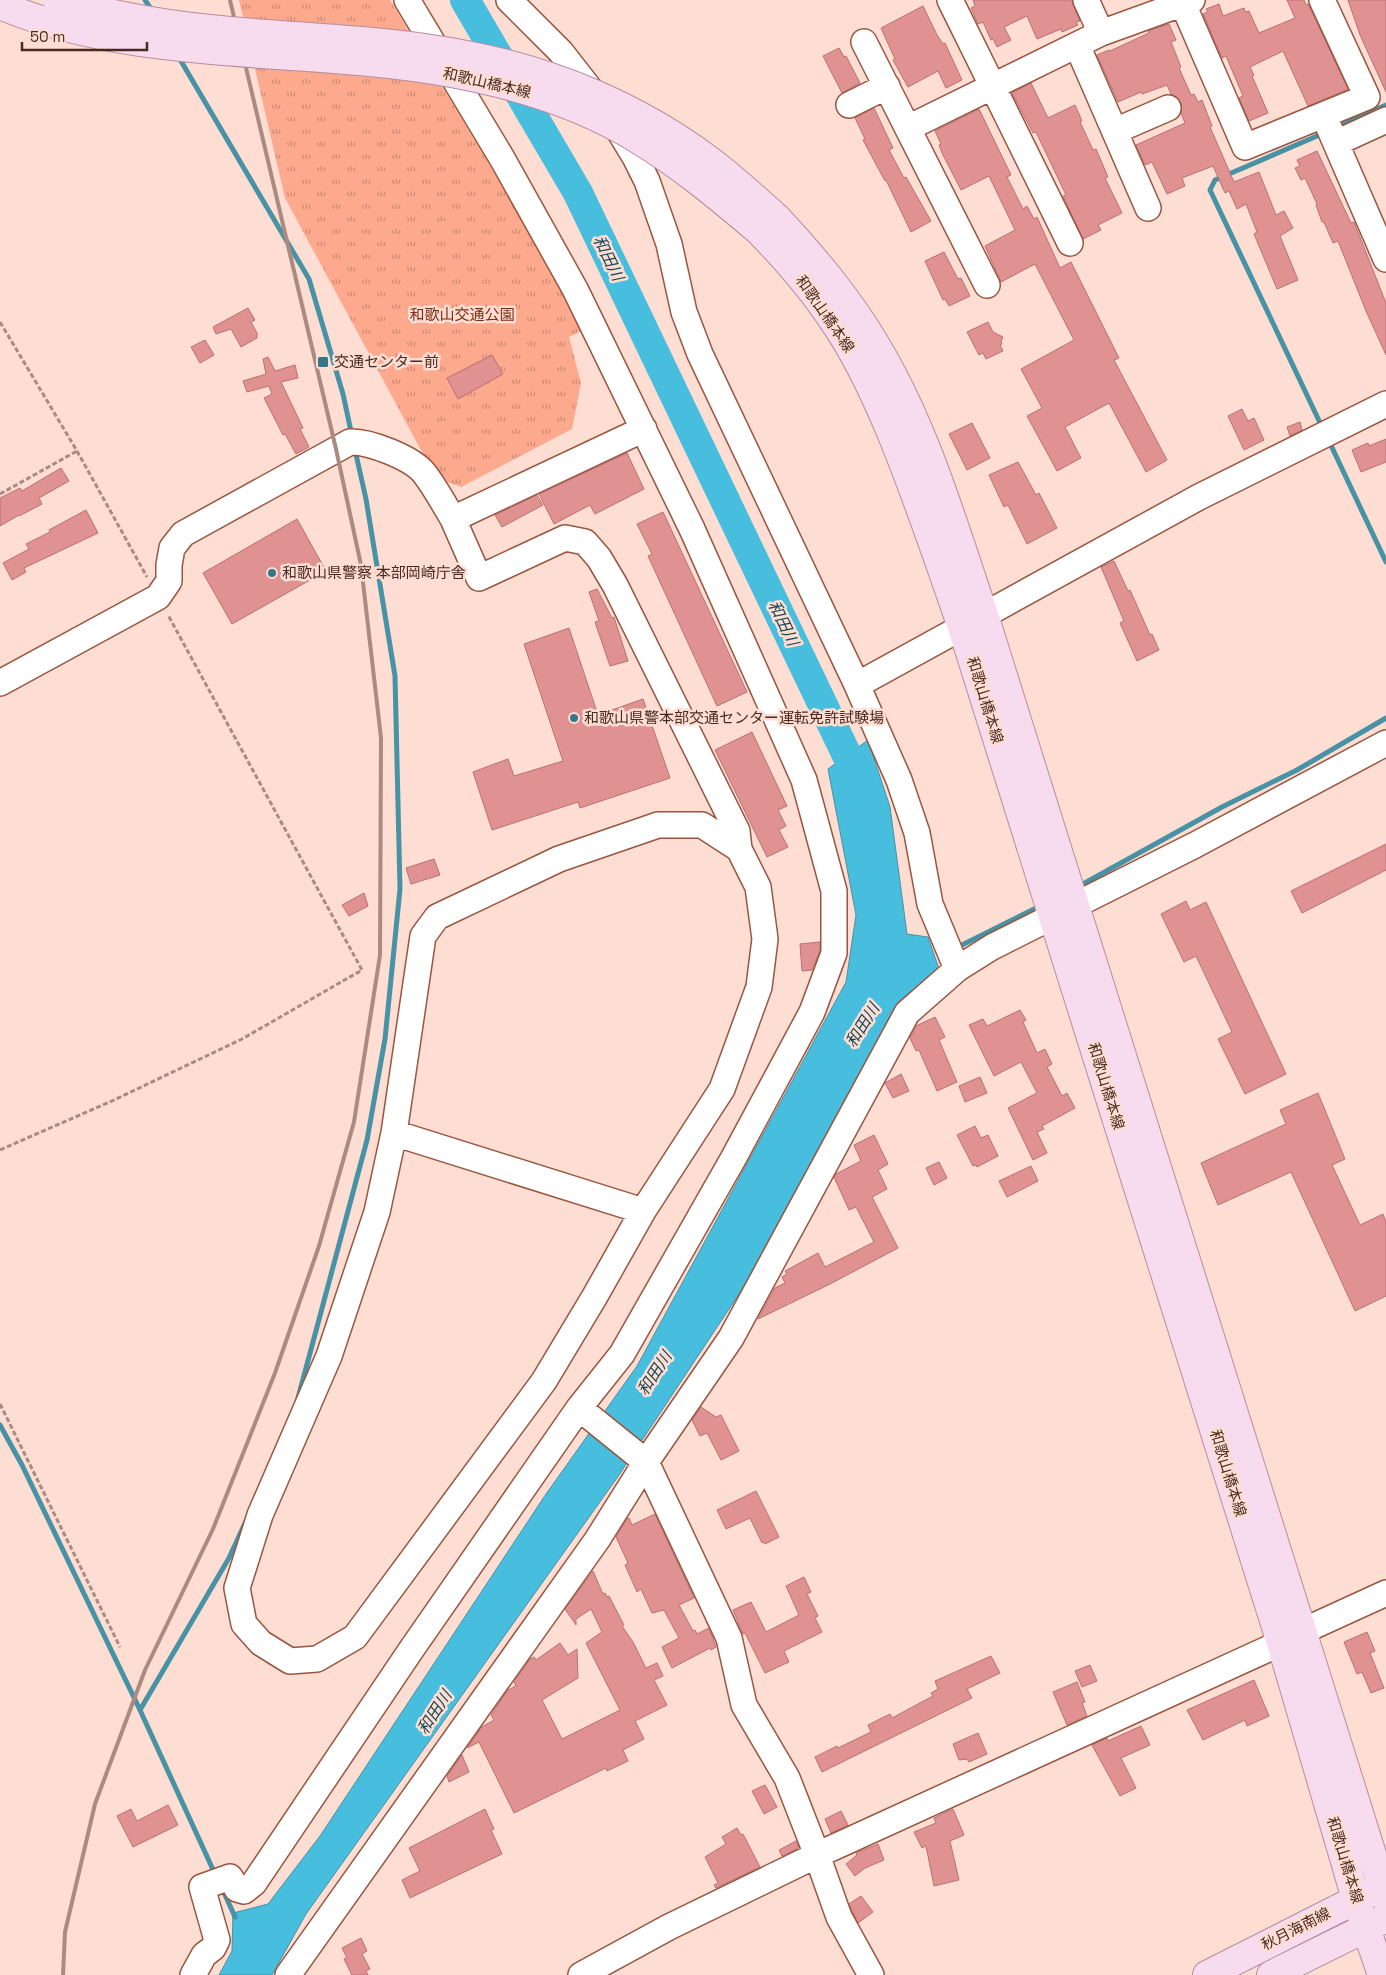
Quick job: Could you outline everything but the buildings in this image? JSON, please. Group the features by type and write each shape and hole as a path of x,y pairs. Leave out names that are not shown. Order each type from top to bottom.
{"main road":[{"name":"和歌山橋本線","path":"57,0 92,10 153,22 219,30 371,41 466,55 510,65 572,84 615,104 657,127 708,159 768,224"},
{"name":"和歌山橋本線","path":"0,5 56,24 114,38 190,48 381,63 427,69 494,82 544,97 595,116 639,140 713,192 768,224 808,251 837,287 878,348 918,431 973,621 1292,1637 1385,1890"},
{"name":"和歌山橋本線","path":"1292,1637 1356,1899 1376,1923 1382,1975"},
{"name":"秋月海南線","path":"1207,1975 1356,1899 1385,1890"},
{"name":"秋月海南線","path":"1271,1975 1376,1923"}],"street":[{"path":"193,1975 204,1955 213,1948 216,1940 202,1887 230,1877 237,1889 244,1891 254,1884 411,1650 622,1354 733,1159 812,1012 834,953 834,890 804,780 692,529 576,289 503,160 407,0"},
{"path":"509,0 561,52 607,111 647,181 670,244 684,312 700,354 857,684 899,780 917,833 930,904 957,969"},
{"path":"950,0 1070,243"},
{"path":"1086,0 1101,34"},
{"path":"908,128 1101,34 1188,2 1245,147 1367,97 1322,0"},
{"path":"864,42 987,285"},
{"path":"1078,45 1148,208"},
{"path":"849,105 886,86"},
{"path":"1115,131 1168,108"},
{"path":"1324,116 1386,259"},
{"path":"1336,144 1386,120"},
{"path":"857,684 1198,497 1386,404"},
{"path":"453,519 644,429"},
{"path":"0,683 158,597 169,581 172,548 183,534 317,458 350,442 360,442 390,451 423,471 453,519 479,578 565,538 585,542 599,558 615,585 737,831 739,849 758,887 765,939 759,987 722,1089 643,1211 596,1296 544,1381 355,1637 317,1659 290,1661 261,1643 244,1624 237,1588 260,1515 329,1356 377,1212 394,1134 423,936 437,917 559,859 658,825 702,825 739,849"},
{"path":"288,1975 591,1548 646,1462 731,1338 907,1013 957,969 992,947 1195,845 1386,743"},
{"path":"394,1134 643,1211"},
{"path":"582,1411 646,1462 729,1638 744,1705 787,1778 838,1916 871,1975"},
{"path":"581,1975 669,1926 817,1855 1386,1593"}],"path":[{"path":"0,322 77,451 362,970 242,1039 114,1100 0,1150"},
{"path":"0,494 77,451"},
{"path":"0,1404 120,1648"}],"green space":[{"name":"和歌山交通公園","path":"239,0 390,0 548,262 585,329 569,337 581,383 572,429 461,487 436,478 285,198"}],"water":[{"path":"868,740 890,807 907,934 928,937 939,969 898,1002 747,1282 617,1478 306,1914 272,1975 219,1975 232,1951 233,1913 268,1904 320,1836 546,1494 637,1366 846,982 856,915 828,769"}],"waterway":[{"path":"145,0 153,12"},
{"name":"和田川","path":"465,0 578,193 864,791"},
{"path":"178,56 309,279 343,394 352,436"},
{"path":"1336,127 1386,105"},
{"path":"1322,427 1210,190 1215,180 1324,133"},
{"path":"1328,439 1386,562"},
{"path":"298,1398 367,1140 385,1039 400,889 395,676 366,499 355,450"},
{"path":"1083,884 1222,807 1297,770 1386,718"},
{"path":"956,948 1034,909"},
{"path":"0,1425 22,1465 140,1710 215,1874"},
{"path":"140,1710 229,1558 246,1521"},
{"path":"222,1888 235,1917"}],"railway":[{"path":"63,1975 65,1932 95,1804 145,1670 213,1529 275,1373 319,1246 354,1122 380,955 381,738 361,565 336,449 230,0"}],"place":[{"name":"交通センター前","path":"323,362"},
{"name":"和歌山県警察 本部岡崎庁舎","path":"272,573"},
{"name":"和歌山県警本部交通センター運転免許試験場","path":"574,718"}]}
